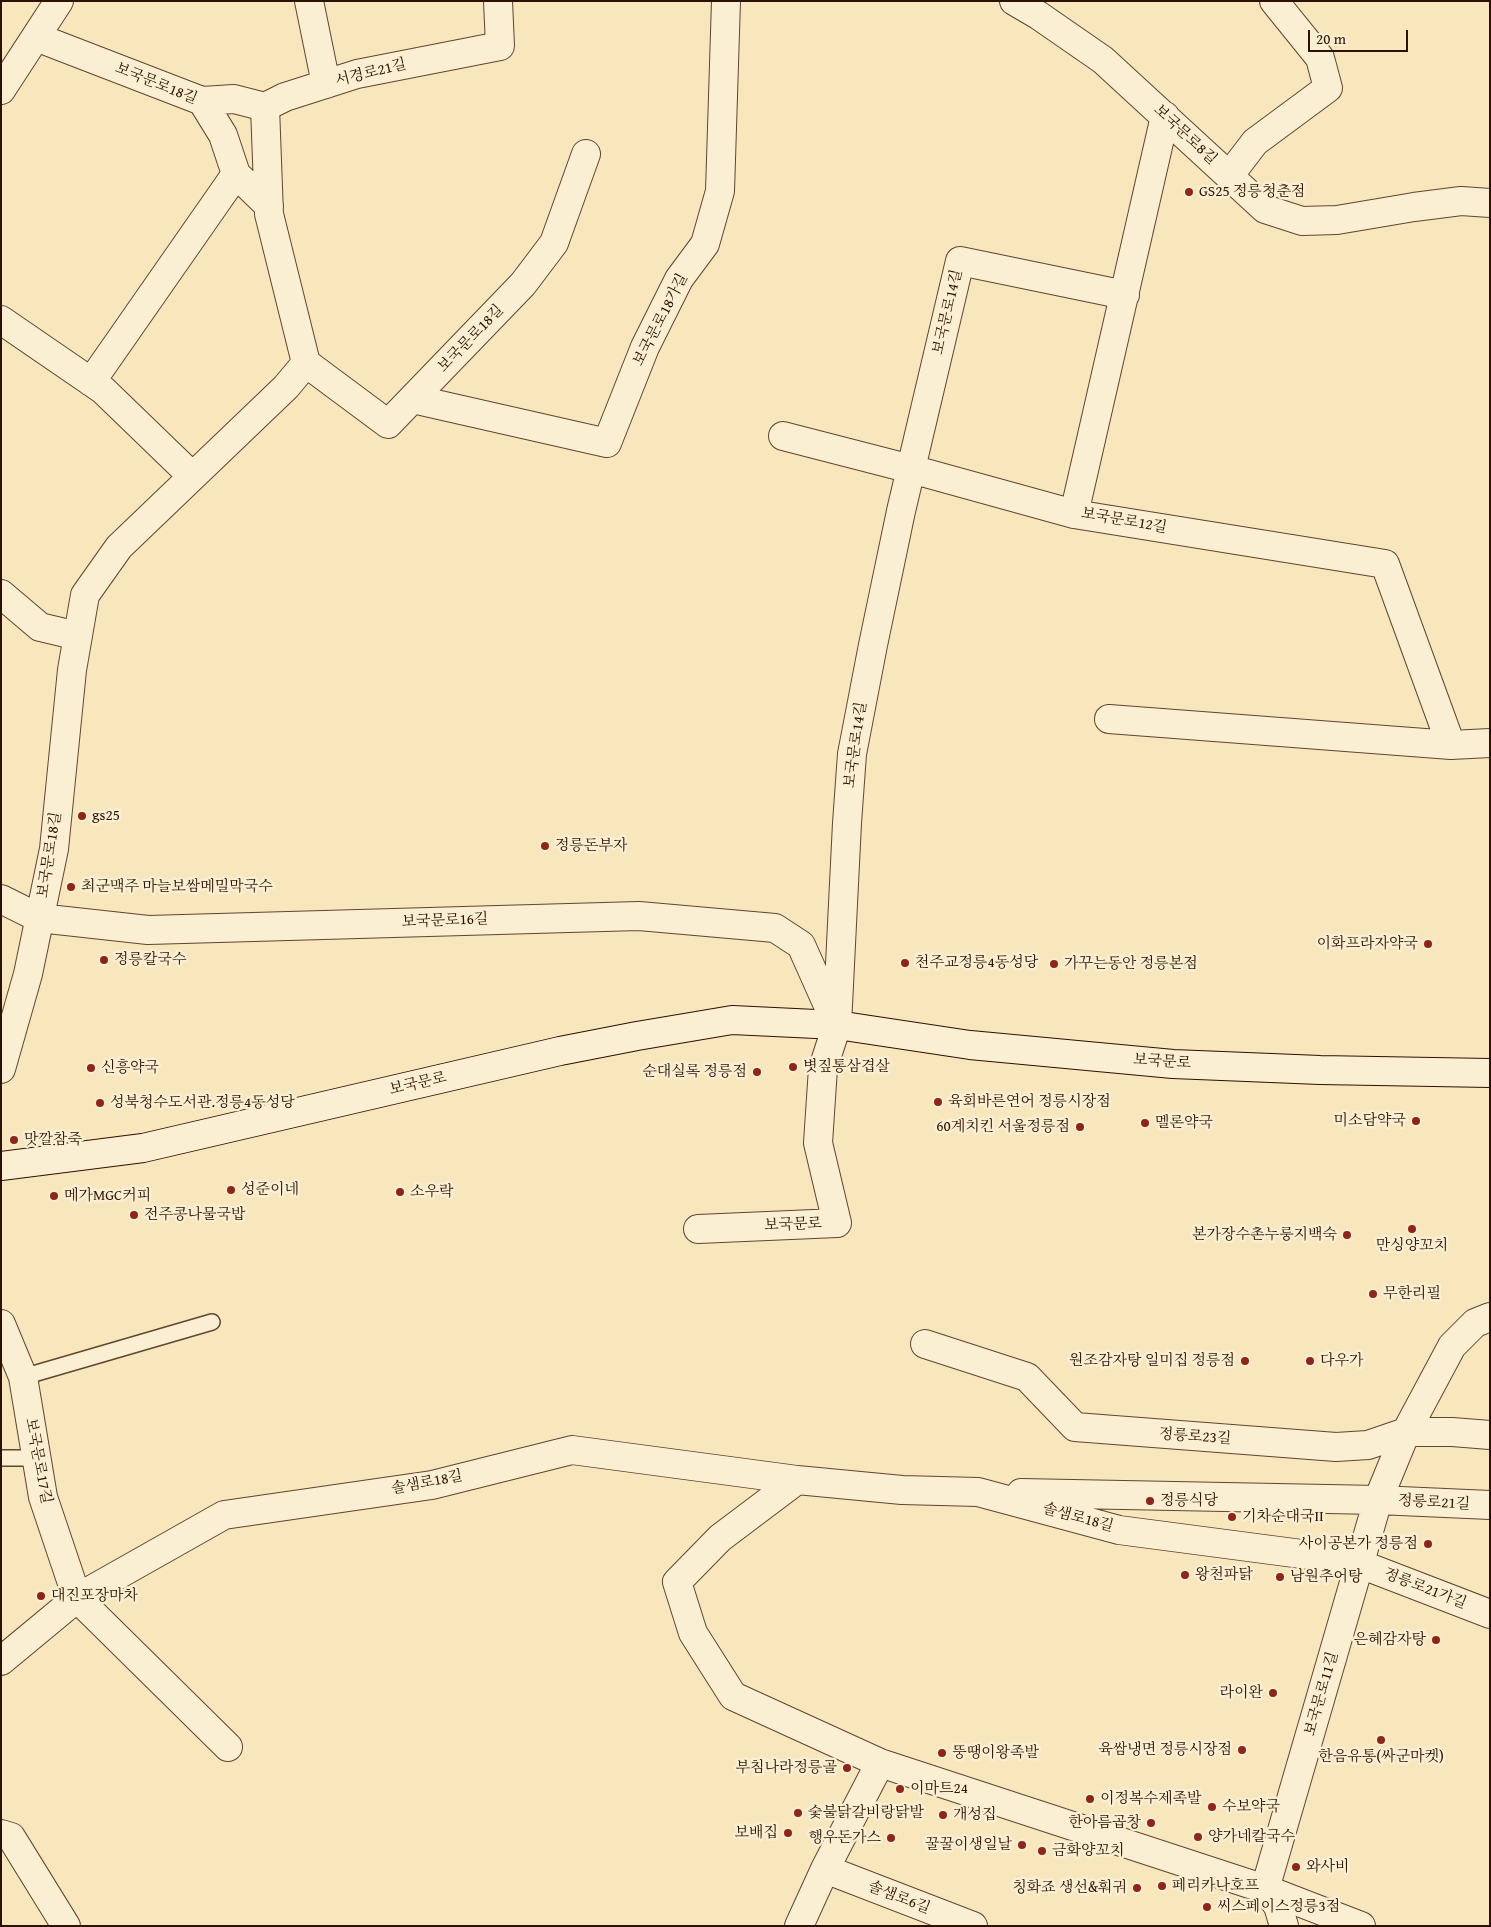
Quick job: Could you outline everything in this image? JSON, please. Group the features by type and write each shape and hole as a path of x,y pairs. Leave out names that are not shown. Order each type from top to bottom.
{"street":[{"path":"1,90 59,1"},
{"path":"309,1 326,84"},
{"name":"서경로21길","path":"265,107 357,74 500,46 498,1"},
{"name":"보국문로18가길","path":"413,398 607,443 645,347 680,279 705,244 720,191 726,1"},
{"name":"보국문로8길","path":"1014,1 1103,60 1265,209 1302,221 1337,220 1414,207 1461,202 1490,202"},
{"path":"1229,176 1255,142 1328,88 1320,58 1274,1"},
{"name":"보국문로18길","path":"36,37 202,101 222,135 236,174 269,206"},
{"path":"202,101 234,99 265,107 269,214 290,305 306,363"},
{"name":"보국문로12길","path":"1165,116 1074,514 1385,564 1451,745"},
{"name":"보국문로18길","path":"1,1069 28,974 54,849 72,670 85,595 119,547 286,388 306,363 388,424 524,284 554,243 586,154"},
{"path":"91,382 236,174"},
{"name":"보국문로14길","path":"837,1025 852,754 872,645 960,261 1125,295"},
{"path":"1,320 103,390 192,476"},
{"path":"783,436 1074,514"},
{"path":"1,594 40,627 78,636"},
{"path":"1109,719 1451,745 1490,744"},
{"name":"보국문로16길","path":"1,898 39,918 148,930 638,916 775,928 801,944 837,1025"},
{"name":"보국문로","path":"1,1166 143,1148 560,1051 732,1020 837,1025 970,1045 1173,1064 1320,1070 1490,1073"},
{"name":"보국문로","path":"698,1229 836,1223 818,1143 823,1068 837,1025"},
{"name":"보국문로11길","path":"1265,1889 1378,1500 1406,1432 1452,1346 1475,1323 1490,1317"},
{"name":"보국문로17길","path":"1,1324 24,1378 43,1497 76,1594 228,1747"},
{"name":"정릉로23길","path":"925,1344 1027,1377 1075,1427 1336,1448 1368,1445 1406,1432 1452,1432 1490,1435"},
{"name":"솔샘로18길","path":"76,1594 224,1515 432,1485 572,1450 797,1480 902,1490 978,1492 1120,1530 1239,1544 1360,1564"},
{"path":"797,1480 720,1538 677,1582 693,1633 733,1696 880,1763 1265,1889 1360,1926"},
{"path":"978,1492 1378,1500"},
{"name":"정릉로21길","path":"1378,1500 1490,1505"},
{"name":"정릉로21가길","path":"1360,1564 1490,1614"},
{"path":"1,1661 76,1594"},
{"path":"800,1926 824,1869 880,1763"},
{"path":"1,1834 11,1837 66,1926"},
{"name":"솔샘로6길","path":"824,1869 973,1926"},
{"path":"1265,1889 1278,1906 1284,1926"}],"lane":[{"path":"24,1378 212,1322"},
{"path":"1,1458 36,1458"}],"place":[{"name":"GS25 정릉청춘점","path":"1189,192"},
{"name":"gs25","path":"82,816"},
{"name":"정릉돈부자","path":"545,846"},
{"name":"최군맥주 마늘보쌈메밀막국수","path":"71,887"},
{"name":"이화프라자약국","path":"1428,944"},
{"name":"정릉칼국수","path":"104,960"},
{"name":"천주교정릉4동성당","path":"905,963"},
{"name":"가꾸는동안 정릉본점","path":"1054,964"},
{"name":"볏짚통삼겹살","path":"793,1067"},
{"name":"신흥약국","path":"91,1068"},
{"name":"순대실록 정릉점","path":"757,1072"},
{"name":"육회바른연어 정릉시장점","path":"938,1102"},
{"name":"성북청수도서관.정릉4동성당","path":"100,1103"},
{"name":"미소담약국","path":"1416,1121"},
{"name":"멜론약국","path":"1145,1123"},
{"name":"60계치킨 서울정릉점","path":"1080,1127"},
{"name":"맛깔참죽","path":"14,1140"},
{"name":"성준이네","path":"231,1190"},
{"name":"소우락","path":"400,1192"},
{"name":"메가MGC커피","path":"54,1196"},
{"name":"전주콩나물국밥","path":"134,1215"},
{"name":"만싱양꼬치","path":"1412,1229"},
{"name":"본가장수촌누룽지백숙","path":"1347,1235"},
{"name":"무한리필","path":"1373,1294"},
{"name":"원조감자탕 일미집 정릉점","path":"1245,1361"},
{"name":"다우가","path":"1310,1361"},
{"name":"정릉식당","path":"1150,1501"},
{"name":"기차순대국Ⅱ","path":"1232,1517"},
{"name":"사이공본가 정릉점","path":"1428,1544"},
{"name":"왕천파닭","path":"1185,1575"},
{"name":"남원추어탕","path":"1280,1577"},
{"name":"대진포장마차","path":"41,1596"},
{"name":"은혜감자탕","path":"1436,1640"},
{"name":"라이완","path":"1273,1693"},
{"name":"한음유통(싸군마켓)","path":"1381,1740"},
{"name":"육쌈냉면 정릉시장점","path":"1242,1750"},
{"name":"뚱땡이왕족발","path":"942,1753"},
{"name":"부침나라정릉골","path":"847,1768"},
{"name":"이마트24","path":"900,1789"},
{"name":"이정복수제족발","path":"1090,1799"},
{"name":"수보약국","path":"1212,1807"},
{"name":"숯불닭갈비랑닭발","path":"798,1813"},
{"name":"개성집","path":"943,1815"},
{"name":"한아름곱창","path":"1151,1823"},
{"name":"보배집","path":"788,1833"},
{"name":"양가네칼국수","path":"1198,1837"},
{"name":"행우돈가스","path":"891,1838"},
{"name":"꿀꿀이생일날","path":"1022,1845"},
{"name":"금화양꼬치","path":"1042,1851"},
{"name":"와사비","path":"1296,1867"},
{"name":"페리카나호프","path":"1162,1886"},
{"name":"칭화죠 생선&훠궈","path":"1137,1888"},
{"name":"씨스페이스정릉3점","path":"1207,1907"}]}
